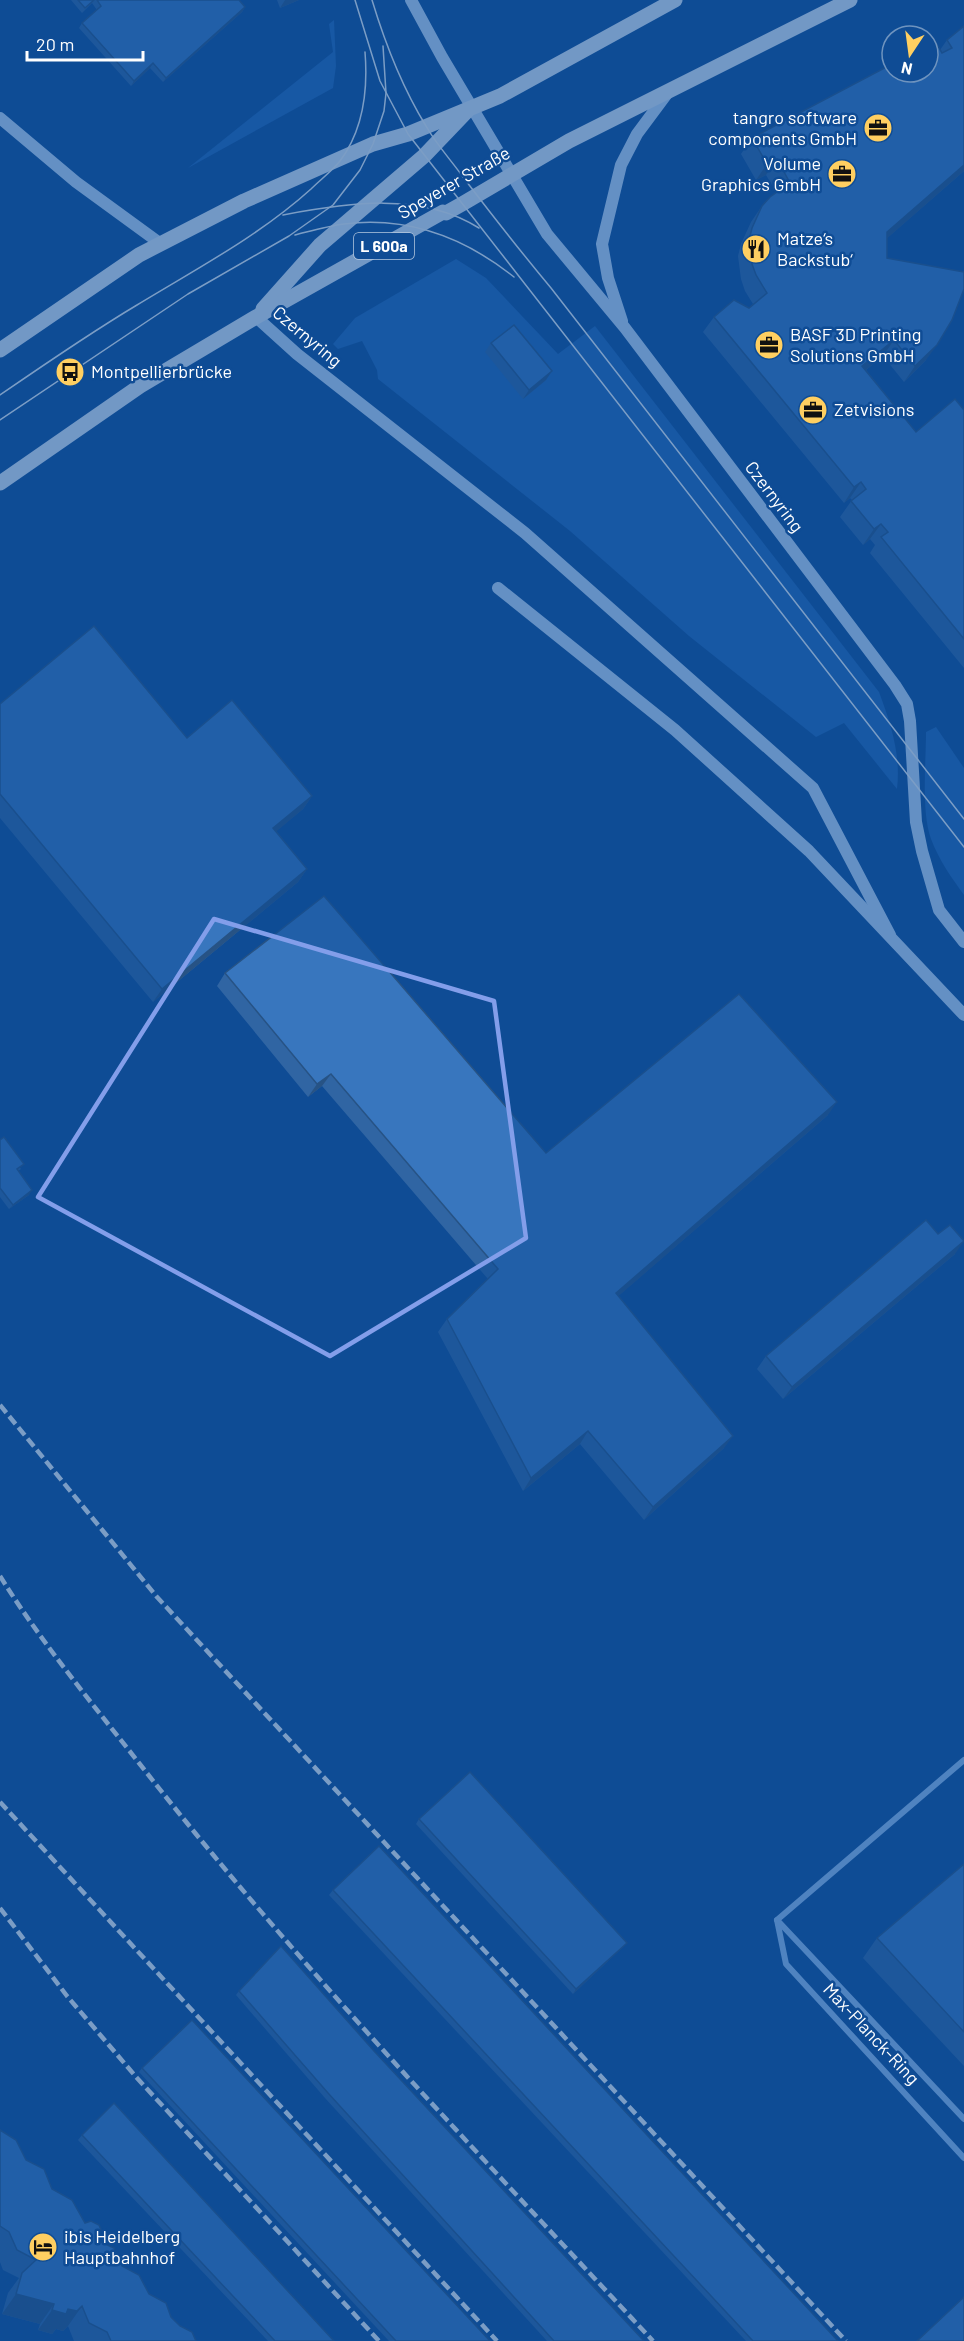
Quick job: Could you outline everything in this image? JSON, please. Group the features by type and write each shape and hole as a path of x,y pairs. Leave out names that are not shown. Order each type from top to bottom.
{"main road":[{"name":"Czernyring","path":"411,0 510,174 547,234 625,328 907,704 913,753 916,822 922,851 939,910 964,942"},
{"path":"0,350 139,255 243,201 373,144 408,134 521,86 675,0"},
{"name":"Speyerer Straße","path":"0,483 140,386 256,317 443,212 446,213 569,141 850,0"},
{"path":"625,328 608,278 602,244 621,165 637,134 671,89"},
{"path":"256,317 320,245 424,156 472,107"},
{"path":"0,118 76,182 161,244"},
{"name":"Czernyring","path":"256,317 297,354 525,533 813,788 890,935"},
{"name":"Czernyring","path":"498,588 675,730 809,851 964,1015"}],"street":[{"path":"777,1920 964,1760"},
{"name":"Max-Planck-Ring","path":"777,1920 964,2119"},
{"name":"Max-Planck-Ring","path":"777,1920 786,1964 964,2158"}],"highlighted area":[{"path":"214,919 494,1001 526,1238 330,1356 38,1197"}],"shaded area":[{"path":"334,20 336,66 333,88 188,168 333,52 329,24"},
{"path":"456,259 486,278 558,354 595,326 879,692 894,740 898,764 897,789 844,723 816,737 689,636 570,531 378,379 377,370 362,341 338,349 333,344 355,318"},
{"path":"936,727 964,768 964,895 938,854 931,839 926,815 926,732"}],"building":[{"path":"78,0 94,0 85,8"},
{"path":"97,0 239,0 245,7 166,78 153,63 134,81 82,23 101,6"},
{"path":"964,26 964,165 887,232 887,258 964,272 964,289 952,320 937,345 915,366 894,340 862,366 916,432 955,399 964,410 964,639 881,537 888,532 881,524 874,529 851,501 866,489 861,482 854,487 714,317 734,300 749,308 767,293 752,264 749,240 762,206 770,197 790,183 777,159 767,164 752,138 880,70 880,84 940,84 940,50 942,53 952,48 947,40"},
{"path":"514,325 552,371 529,390 491,343"},
{"path":"94,626 187,738 232,700 312,796 273,828 307,869 162,989 0,794 0,704"},
{"path":"324,896 546,1153 739,994 837,1102 616,1293 733,1436 653,1507 588,1431 531,1478 447,1319 498,1269 331,1074 317,1084 225,973"},
{"path":"4,1137 24,1164 17,1169 32,1190 13,1205 0,1188 0,1140"},
{"path":"926,1220 938,1234 950,1225 964,1241 792,1387 766,1356"},
{"path":"470,1772 627,1943 576,1989 419,1819"},
{"path":"379,1846 838,2341 753,2341 333,1890"},
{"path":"964,1864 964,2032 877,1938"},
{"path":"281,1946 374,2051 644,2341 554,2341 328,2093 239,1991"},
{"path":"192,2020 490,2341 396,2341 142,2068"},
{"path":"114,2103 334,2341 275,2341 82,2135"},
{"name":"ibis Heidelberg Hauptbahnhof","path":"0,2130 16,2140 26,2160 44,2169 52,2189 72,2200 85,2223 91,2221 99,2225 101,2230 97,2240 114,2248 122,2266 139,2275 149,2294 166,2303 171,2317 180,2326 192,2332 196,2341 111,2341 107,2332 89,2323 82,2306 77,2311 68,2309 66,2314 52,2310 54,2304 16,2294 22,2273 36,2260 17,2250 9,2232 0,2226"},
{"path":"964,2297 964,2341 917,2341"}],"tram line":[{"path":"355,0 380,81 408,134 964,847"},
{"path":"372,0 388,48 402,80 434,139 964,819"},
{"path":"0,420 188,294 289,236 333,205 360,170 373,144 384,111 386,93 383,46"},
{"path":"0,395 102,327 249,237 291,206 330,172 348,149 359,123 366,80 365,52"},
{"path":"283,215 357,204 408,204 457,216 479,228"},
{"path":"295,235 338,225 368,222 413,227 456,241 476,251 514,277"}],"railway":[{"path":"0,1405 157,1597 846,2341"},
{"path":"0,1576 49,1648 262,1912 455,2129 653,2341"},
{"path":"0,1802 497,2341"},
{"path":"0,1908 67,1996 137,2078 379,2341"}],"place":[{"name":"tangro software components GmbH","path":"878,128"},
{"name":"Volume Graphics GmbH","path":"842,174"},
{"name":"Matze‘s Backstub‘","path":"756,249"},
{"name":"BASF 3D Printing Solutions GmbH","path":"769,345"},
{"name":"Montpellierbrücke","path":"70,372"},
{"name":"Zetvisions","path":"813,410"},
{"name":"ibis Heidelberg Hauptbahnhof","path":"43,2247"}]}
